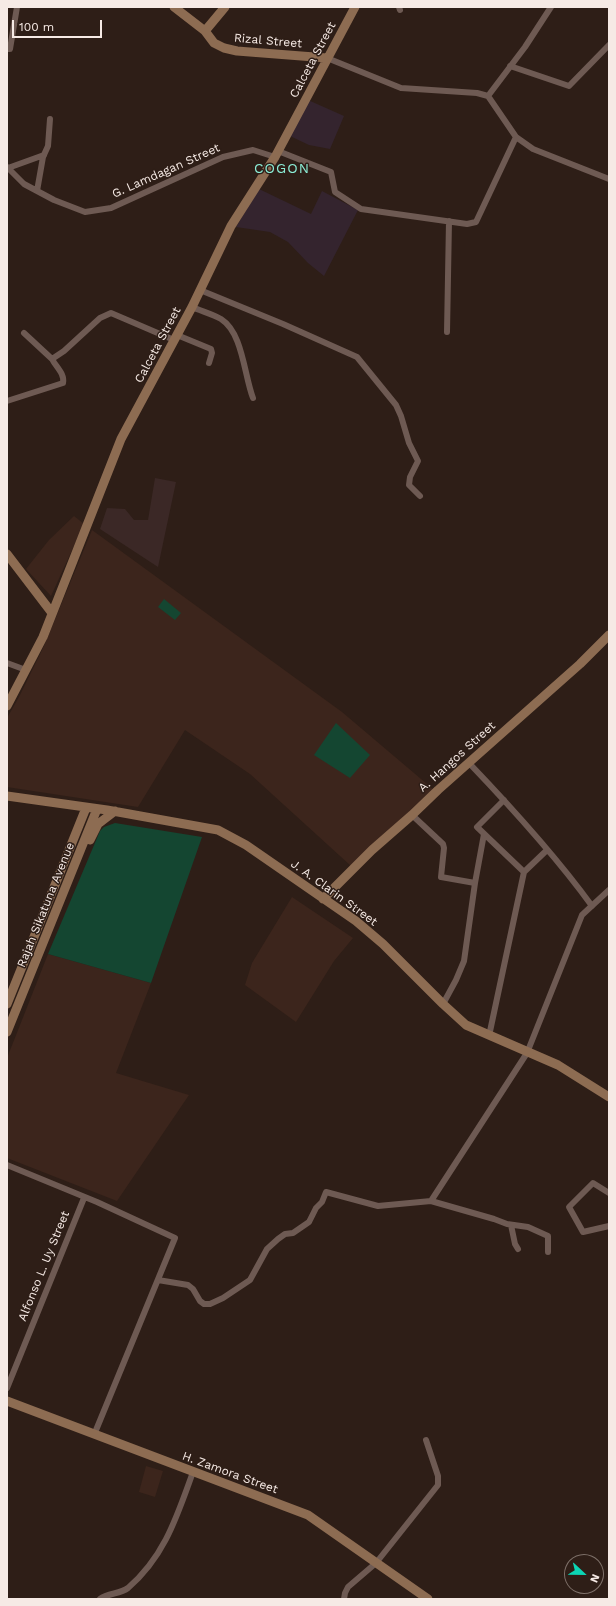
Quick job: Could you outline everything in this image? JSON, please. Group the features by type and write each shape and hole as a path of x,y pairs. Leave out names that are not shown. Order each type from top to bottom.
{"main road":[{"name":"Rizal Street","path":"174,7 205,31 214,42 224,48 237,52 327,58"},
{"path":"205,31 225,7"},
{"name":"Calceta Street","path":"7,706 43,638 121,439 192,307 231,226 276,154 355,7"},
{"path":"7,554 52,613"},
{"name":"A. Hangos Street","path":"323,899 372,850 580,664 609,635"},
{"name":"J. A. Clarin Street","path":"7,796 115,811 218,830 229,834 356,921 383,944 442,1004 466,1025 527,1053 558,1065 609,1097"},
{"path":"7,1004 86,808"},
{"name":"Rajah Sikatuna Avenue","path":"7,1032 97,809"},
{"path":"81,849 89,842 98,824 115,811"},
{"path":"31,944 42,947"},
{"name":"H. Zamora Street","path":"7,1401 308,1515 428,1599"}],"street":[{"path":"7,49 10,49 17,7"},
{"path":"488,96 525,47 551,7"},
{"path":"510,66 569,86 609,45"},
{"path":"327,58 401,88 478,93 488,96 516,138 533,149 609,179"},
{"path":"37,192 44,155 48,146 50,119"},
{"path":"447,332 449,221 467,224 476,222 516,138"},
{"name":"G. Lamdagan Street","path":"8,168 24,184 37,192 86,212 118,205 197,168 237,152 254,150 276,154 331,172 335,192 361,209 449,221"},
{"path":"8,168 44,155"},
{"path":"200,290 283,324 357,357 388,395 401,416 409,443 418,461 410,477 409,485 420,496"},
{"path":"192,307 220,319 227,324 235,336 241,351 248,386 253,398"},
{"path":"52,359 64,351 100,318 111,313 175,338 211,350 212,353 209,363"},
{"path":"7,401 63,383 64,380 61,372 56,367 52,359 24,333"},
{"path":"7,663 26,670"},
{"path":"469,763 504,800 572,879 592,906"},
{"path":"504,800 477,827 524,872"},
{"path":"412,815 443,844 444,848 441,877 475,883"},
{"path":"442,1004 456,980 464,961 475,883 484,834"},
{"path":"489,1036 524,872 547,850"},
{"path":"431,1201 527,1053 582,915 609,890"},
{"path":"7,1165 175,1238 94,1435"},
{"path":"609,1194 593,1183 569,1207 583,1232 609,1226"},
{"path":"158,1280 188,1285 193,1289 200,1302 204,1304 210,1304 223,1298 250,1280 267,1249 278,1239 285,1234 293,1233 309,1222 316,1208 322,1202 326,1192 378,1206 431,1201 512,1225 528,1227 548,1236 548,1252"},
{"name":"Alfonso L. Uy Street","path":"7,1388 84,1198"},
{"path":"512,1225 515,1244 518,1249"},
{"path":"344,1599 344,1593 348,1587 376,1563 438,1485 438,1476 426,1440"},
{"path":"100,1599 127,1588 156,1558 165,1544 193,1472"}],"shaded area":[{"path":"308,100 344,116 330,149 309,145 290,136"},
{"path":"259,189 311,214 322,191 358,210 324,276 308,263 288,242 270,232 236,227"},
{"path":"155,478 176,482 158,567 100,529 107,508 125,509 134,520 148,520"},
{"path":"74,516 84,524 51,596 26,569 49,540"},
{"path":"92,530 342,712 434,790 351,866 250,774 185,730 138,807 7,787 7,718 44,646"},
{"path":"292,897 353,938 334,961 296,1022 245,985 252,963"},
{"path":"48,954 151,983 116,1073 189,1095 117,1201 7,1158 7,1058"},
{"path":"146,1466 163,1471 155,1497 139,1492"}],"green space":[{"path":"164,599 181,613 175,620 158,607"},
{"path":"336,723 370,755 350,778 314,755"},
{"path":"115,823 202,837 151,983 48,954 100,831 104,827"}],"district":[{"name":"COGON","path":"282,169"}]}
